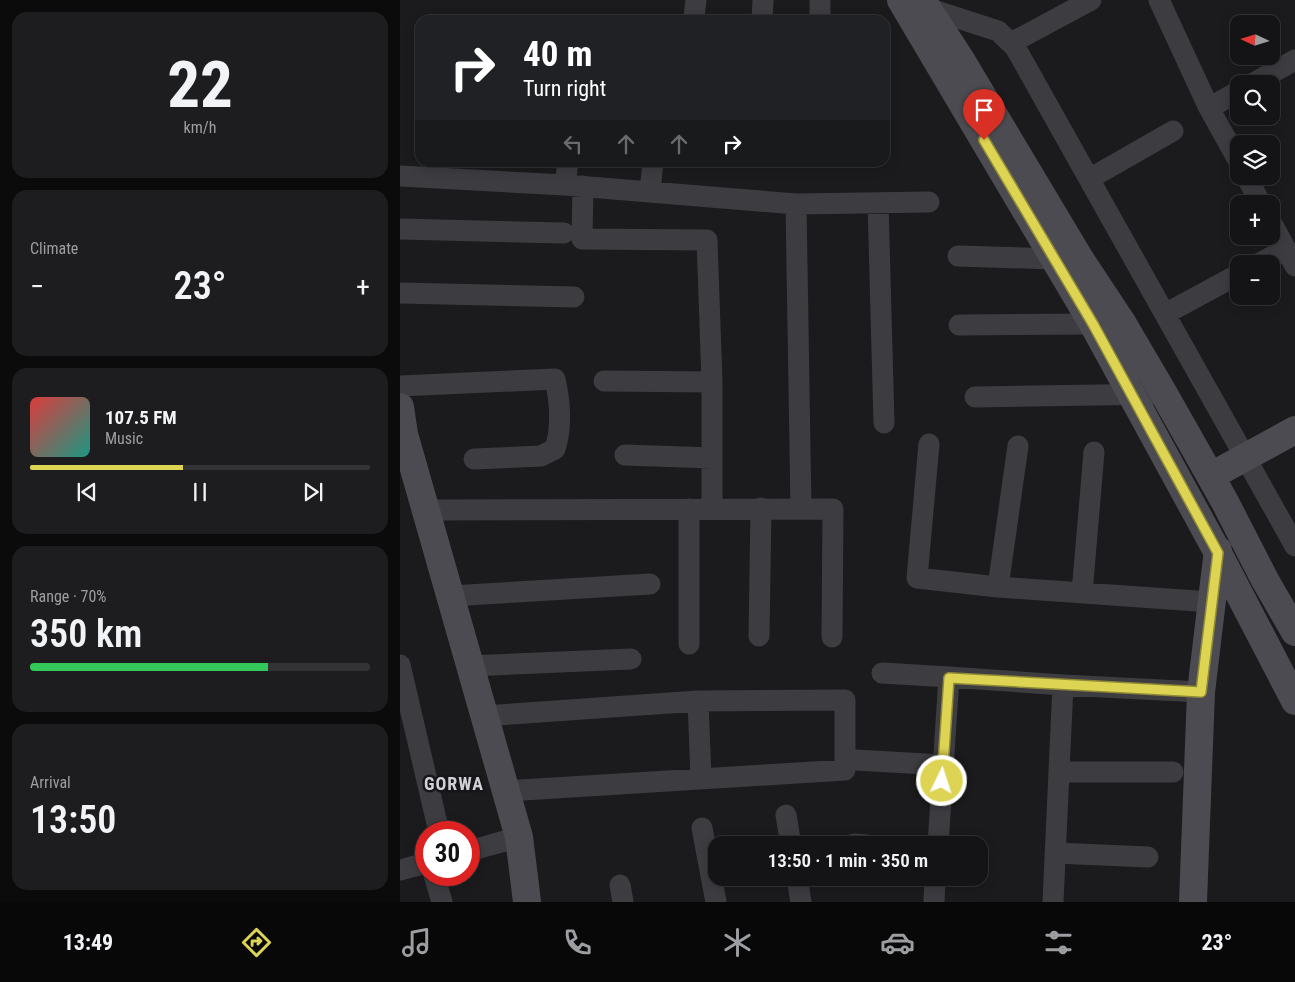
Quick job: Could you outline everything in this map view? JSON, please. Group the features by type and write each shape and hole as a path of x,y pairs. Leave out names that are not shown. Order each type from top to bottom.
{"street":[{"path":"762,15 763,0"},
{"path":"820,0 820,15"},
{"path":"901,0 934,36 1123,324 1211,476 1264,580 1295,632"},
{"path":"1011,42 1091,0"},
{"path":"1159,0 1210,108 1230,145"},
{"path":"925,4 934,36 1054,259 1093,324 1218,553 1295,701"},
{"path":"925,4 998,31 1015,47 1295,546"},
{"path":"1268,75 1295,60"},
{"path":"1210,108 1230,96"},
{"path":"1089,179 1173,131"},
{"path":"569,167 582,239 707,240 712,382 712,509"},
{"path":"650,192 652,167"},
{"path":"400,176 574,185 796,204 929,202"},
{"path":"878,203 884,423"},
{"path":"796,204 801,509"},
{"path":"400,229 564,233"},
{"path":"1280,239 1290,257"},
{"path":"958,256 1054,259"},
{"path":"1165,314 1230,279"},
{"path":"400,293 574,297"},
{"path":"959,325 1093,324"},
{"path":"400,386 555,379 558,392 560,436 555,449 541,456 474,460"},
{"path":"604,381 712,382"},
{"path":"975,398 1164,394"},
{"path":"400,407 404,434 519,836 527,902"},
{"path":"1211,476 1295,430"},
{"path":"929,444 917,578 998,587 1211,602"},
{"path":"998,587 1018,446"},
{"path":"1082,593 1094,452"},
{"path":"625,455 712,458"},
{"path":"1193,902 1201,692 1225,502"},
{"path":"759,636 761,508"},
{"path":"426,510 833,508 832,637"},
{"path":"688,509 689,644"},
{"path":"450,596 650,584"},
{"path":"470,666 631,659"},
{"path":"400,665 436,821"},
{"path":"882,673 1201,692"},
{"path":"939,836 949,678"},
{"path":"1053,902 1063,685"},
{"path":"484,716 698,701 845,700 845,770 506,792"},
{"path":"698,701 701,778"},
{"path":"855,760 943,765"},
{"path":"1059,772 1173,772"},
{"path":"786,815 790,836"},
{"path":"702,828 716,902"},
{"path":"480,848 519,836"},
{"path":"1055,853 1148,856"},
{"path":"400,870 415,866"},
{"path":"437,886 442,902"},
{"path":"797,886 800,902"},
{"path":"934,902 935,886"}],"district":[{"name":"GORWA","path":"454,784"}],"route":[{"path":"942,781 949,678 1201,692 1218,553 1093,324 984,140"}]}
